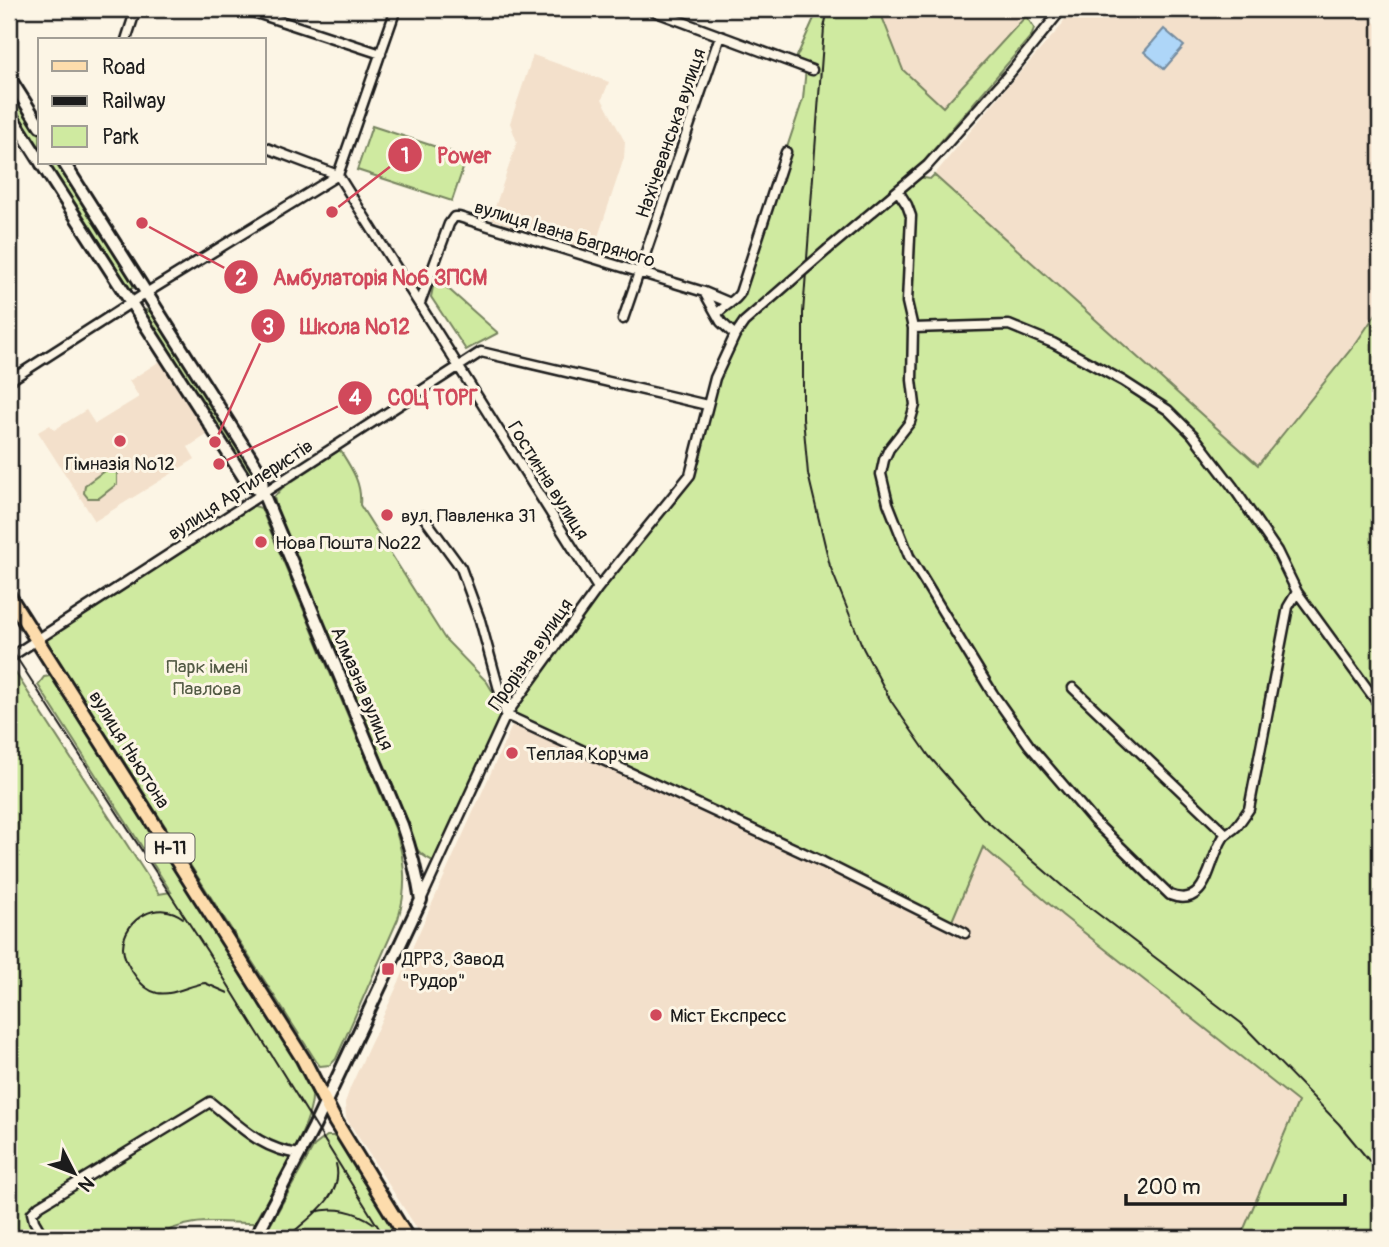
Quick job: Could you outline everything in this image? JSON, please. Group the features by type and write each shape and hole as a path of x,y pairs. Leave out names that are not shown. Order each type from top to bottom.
{"main road":[{"name":"вулиця Ньютона","path":"9,596 303,1059 326,1103"},
{"name":"Н-11","path":"326,1103 407,1238"}],"street":[{"path":"127,38 136,9"},
{"path":"244,9 381,54"},
{"path":"9,381 338,175 396,9"},
{"path":"648,9 812,70"},
{"name":"Прорізна вулиця","path":"255,1238 326,1103 506,715 598,588 690,475 715,378 735,335 744,322 928,165 1062,9"},
{"name":"Нахічеванська вулиця","path":"623,319 720,36"},
{"path":"9,77 38,123"},
{"name":"Алмазна вулиця","path":"9,112 38,157"},
{"path":"266,148 338,175"},
{"path":"718,313 737,299 740,293 786,152"},
{"name":"Алмазна вулиця","path":"42,164 248,484 263,493"},
{"name":"Алмазна вулиця","path":"65,164 262,475 263,493 402,825 414,859 421,900"},
{"name":"Гостинна вулиця","path":"338,175 598,588"},
{"path":"898,191 911,216 907,302 913,328 914,414 889,449 881,474 888,503 909,556 993,694 1029,745 1094,821 1170,895 1179,899 1194,897 1201,889 1226,834 1240,823 1249,808 1288,607 1297,592"},
{"name":"вулиця Івана Багряного","path":"420,303 454,217 704,292 730,303"},
{"path":"704,292 721,322 735,335"},
{"path":"913,328 1009,325 1053,343 1168,410 1194,435 1233,487 1277,551 1297,592 1380,706"},
{"name":"вулиця Артилеристів","path":"9,658 481,352 708,405"},
{"path":"423,516 461,568 480,620 506,715 823,862 965,933"},
{"path":"1073,688 1226,834"},
{"path":"44,1238 32,1213 39,1206 210,1102 266,1145 281,1152 300,1154"}],"shaded area":[{"path":"879,9 1022,9 1026,16 943,107 903,70"},
{"path":"1070,9 1362,9 1380,28 1380,308 1356,343 1258,465 934,175 1063,24 1072,11"},
{"path":"533,55 609,82 602,99 625,142 624,158 593,252 491,219 517,142 510,123"},
{"name":"Гімназія №12","path":"160,361 207,435 188,447 195,459 95,521 38,432 50,425 54,430 86,410 95,424 139,397 129,381"},
{"path":"515,719 823,862 949,927 982,846 1062,915 1298,1102 1240,1238 423,1238 346,1118 345,1103"}],"green space":[{"path":"797,9 879,9 903,70 943,107 1026,16 1034,28 1032,35 924,161 825,245 825,258 918,177 930,179 934,175 1258,465 1356,343 1380,308 1380,1238 1240,1238 1298,1102 1062,915 983,847 949,928 823,862 507,715 438,863 424,856 414,843 408,822 277,511 274,497 282,488 340,450 358,483 360,505 445,639 487,682 506,714 598,588 690,475 707,405 734,336 717,314 737,299 803,99 806,68 794,63 815,16"},
{"path":"9,85 38,132 38,150 9,103"},
{"path":"372,126 467,157 452,201 357,170"},
{"path":"48,164 59,164 134,282 133,288 127,289"},
{"path":"435,277 498,333 466,350 431,297"},
{"path":"146,310 152,312 257,475 254,480 250,479 144,313"},
{"path":"107,469 117,473 117,484 99,498 88,498 84,493 85,485"},
{"name":"Парк імені Павлова","path":"251,505 261,508 395,828 403,862 404,884 398,919 336,1059 330,1065 320,1066 316,1061 45,639"},
{"path":"9,663 159,894 171,892 38,685 44,677 56,675 308,1078 312,1094 306,1123 290,1159 254,1223 191,1224 179,1226 157,1238 9,1238"},
{"path":"327,1136 333,1136 341,1142 400,1238 263,1238 314,1146"}],"water":[{"path":"1164,29 1184,46 1164,69 1144,52"}],"tram line":[{"path":"9,646 207,951 385,1238"},
{"path":"183,918 164,910 144,914 136,920 129,928 123,947 129,967 142,985 157,993 169,993 205,983 228,993"},
{"path":"287,1238 330,1197 335,1187 336,1164"},
{"path":"314,1212 345,1211 360,1215 373,1223"}],"railway":[{"path":"828,9 824,28 803,313 803,418 808,474 830,566 863,648 891,701 929,756 982,817 1068,891 1241,1023 1339,1124 1380,1174"}],"place":[{"name":"Power","path":"332,212"},
{"name":"Амбулаторія №6 ЗПСМ","path":"142,223"},
{"name":"Гімназія №12","path":"120,441"},
{"name":"Школа №12","path":"215,442"},
{"name":"СОЦ ТОРГ","path":"219,464"},
{"name":"вул. Павленка 31","path":"387,515"},
{"name":"Нова Пошта №22","path":"261,542"},
{"name":"Теплая Корчма","path":"512,753"},
{"name":"ДРРЗ, Завод \"Рудор\"","path":"388,969"},
{"name":"Міст Експресс","path":"656,1015"}]}
